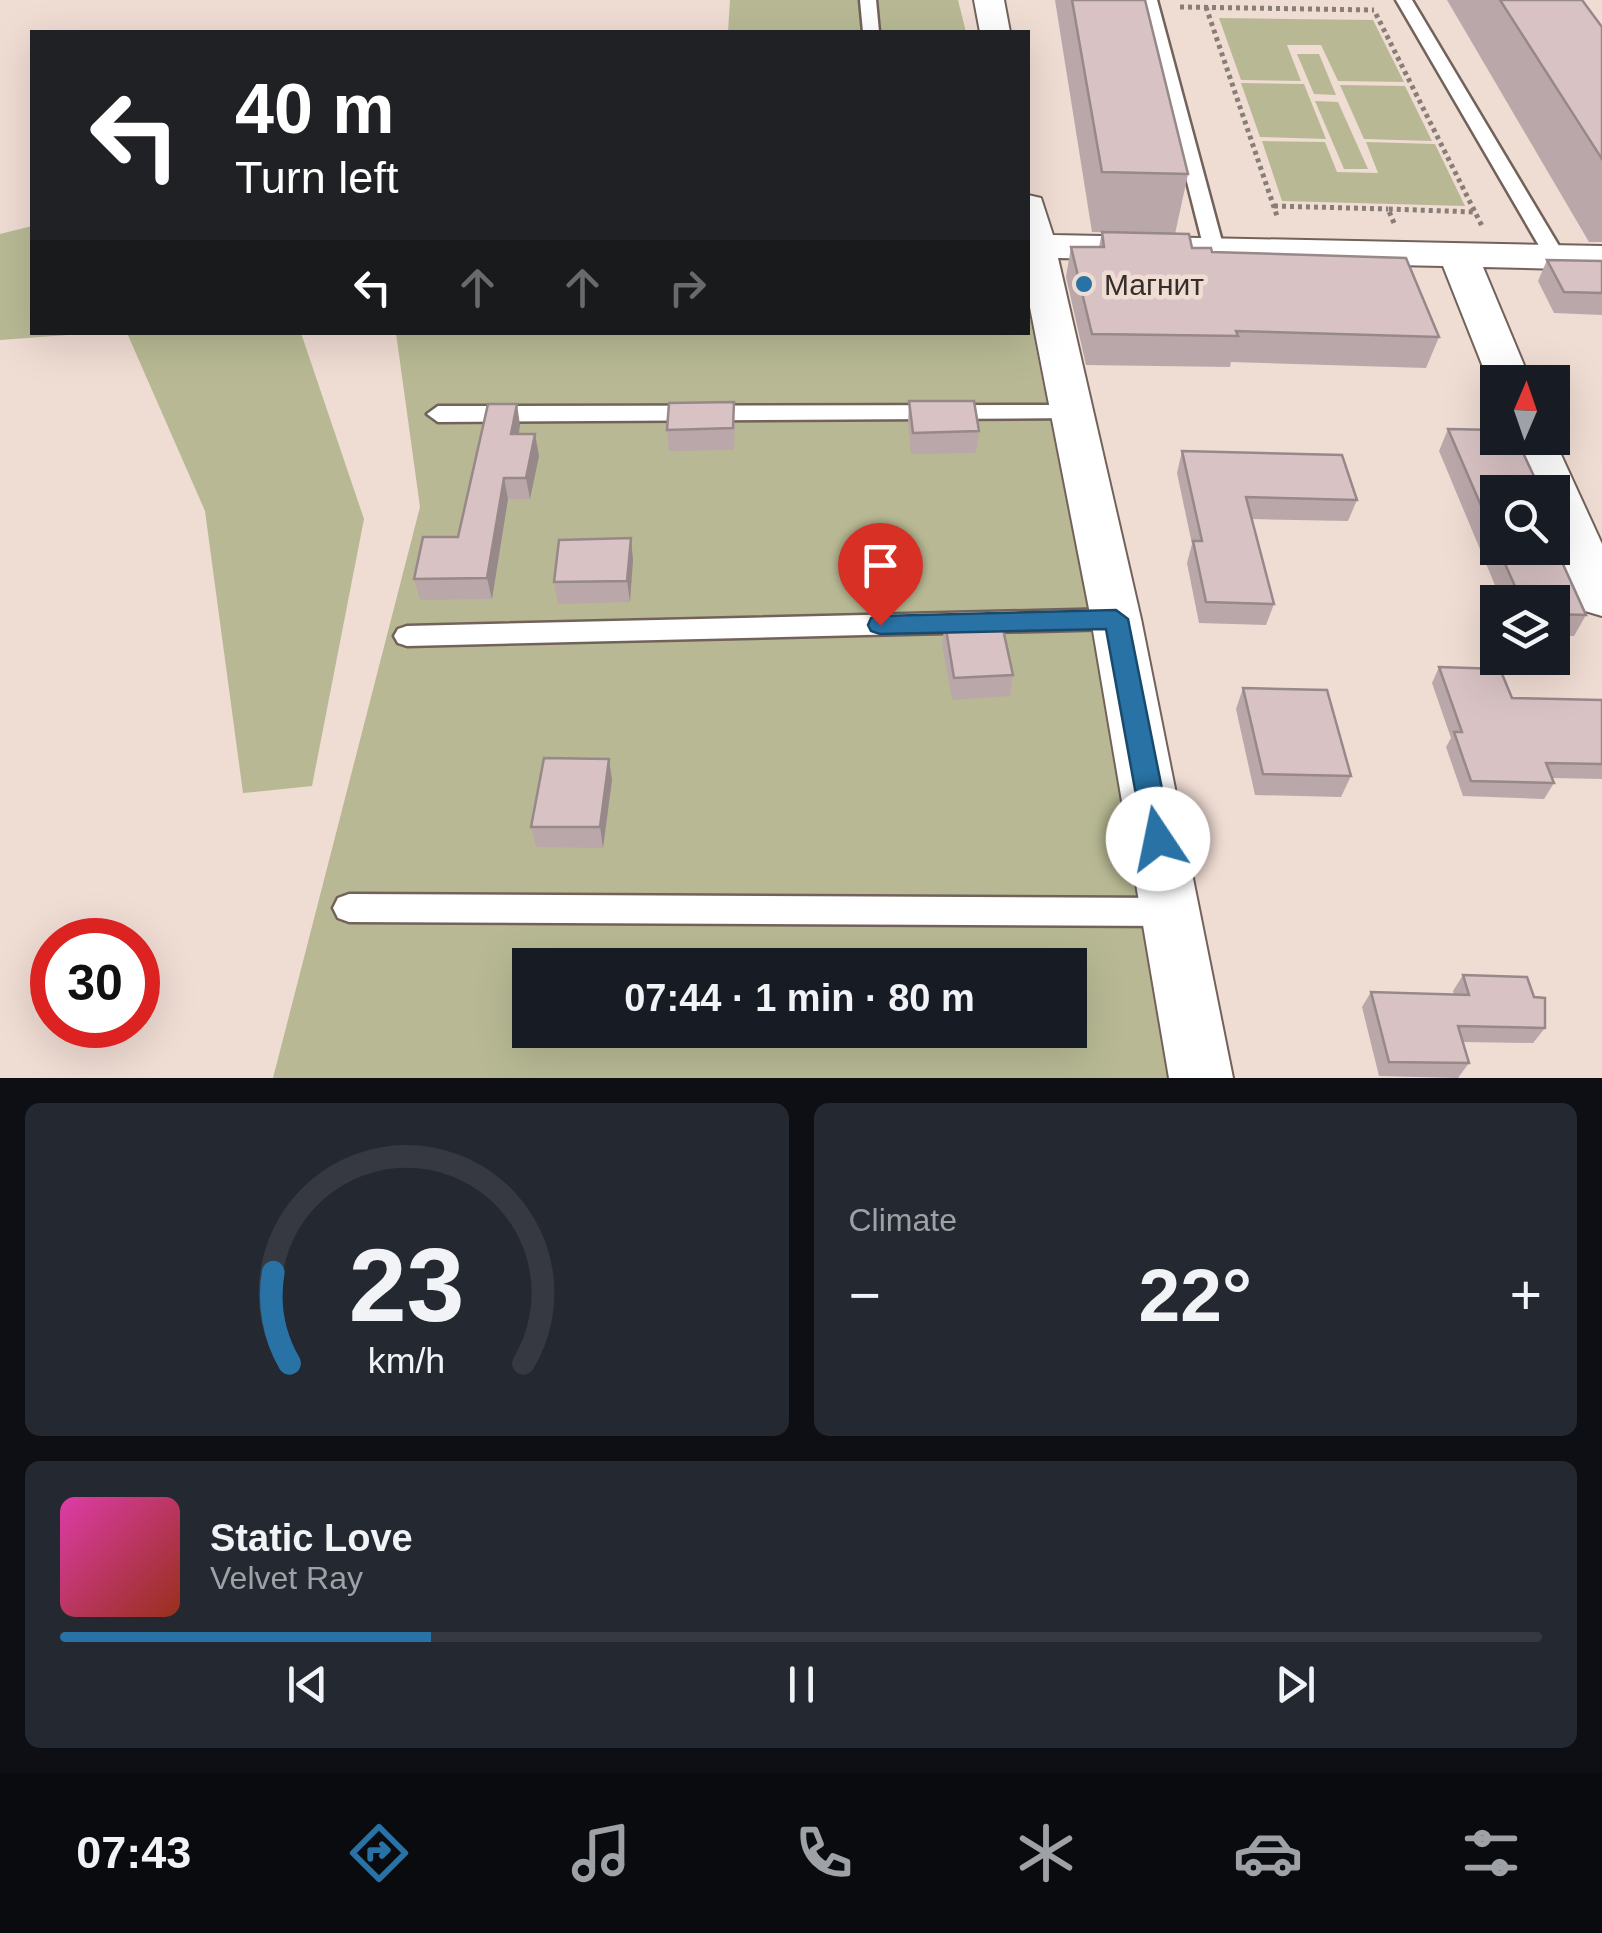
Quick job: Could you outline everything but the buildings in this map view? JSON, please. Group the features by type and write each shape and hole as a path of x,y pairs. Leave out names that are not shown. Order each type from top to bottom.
{"street":[{"path":"989,0 996,30"},
{"path":"1201,1078 1116,619 1030,232 1214,250 1602,258"},
{"path":"1477,254 1506,365"},
{"path":"1539,455 1602,598"}],"lane":[{"path":"868,0 871,30"},
{"path":"1150,3 1214,250"},
{"path":"1408,5 1555,256"},
{"path":"438,414 1071,412"},
{"path":"407,636 1116,619"},
{"path":"350,908 1172,912"}],"path":[{"path":"1150,3 1374,10 1408,5"},
{"path":"1206,7 1288,251"},
{"path":"1374,10 1475,212 1477,254"},
{"path":"1274,206 1475,212"},
{"path":"1388,209 1396,229"}],"green space":[{"path":"730,0 958,0 966,30 728,30"},
{"path":"1219,18 1373,20 1404,82 1338,81 1321,45 1287,45 1301,81 1241,80"},
{"path":"1297,54 1319,54 1336,95 1314,94"},
{"path":"1241,83 1304,84 1326,139 1260,137"},
{"path":"1340,85 1405,86 1432,141 1364,139"},
{"path":"1315,101 1338,102 1368,169 1344,169"},
{"path":"1262,141 1325,142 1337,172 1378,173 1366,142 1435,144 1465,206 1282,201"},
{"path":"30,226 30,335 68,335 0,340 0,234"},
{"path":"1030,318 1134,841 1170,1078 273,1078 420,507 396,335 1030,335"},
{"path":"128,335 302,335 364,519 312,786 243,793 205,511"}],"place":[{"name":"Магнит","path":"1084,284"}],"route":[{"path":"880,625 1116,619 1158,839"}]}
